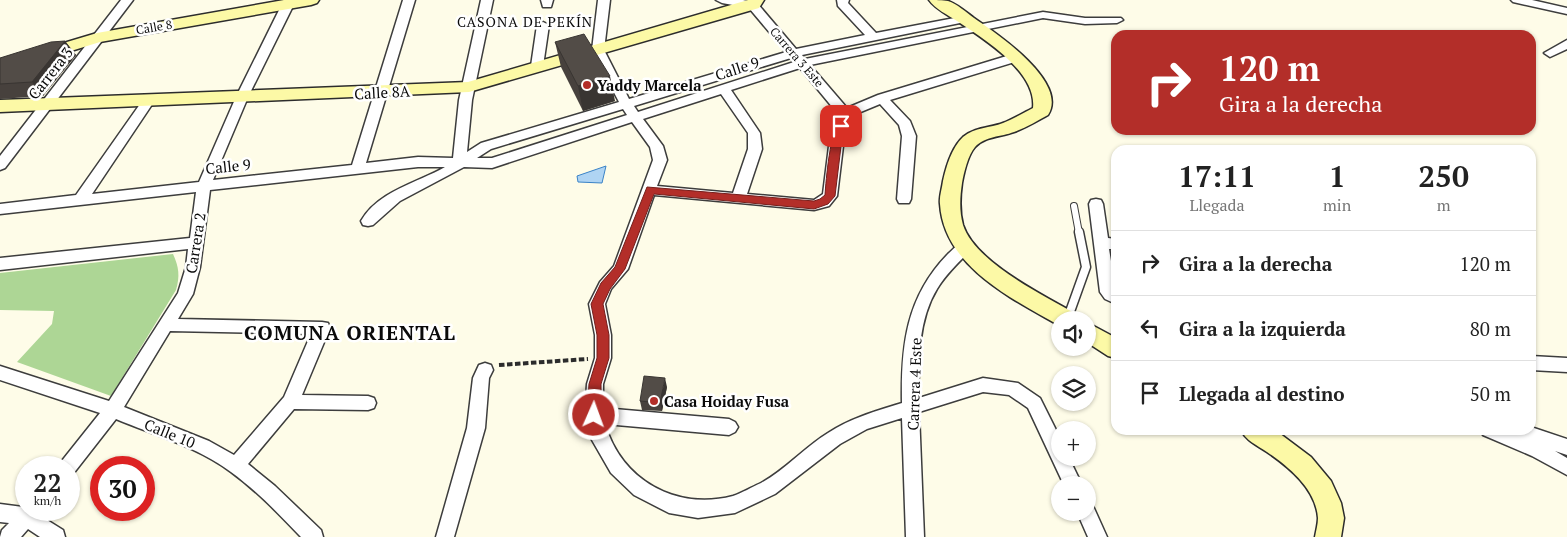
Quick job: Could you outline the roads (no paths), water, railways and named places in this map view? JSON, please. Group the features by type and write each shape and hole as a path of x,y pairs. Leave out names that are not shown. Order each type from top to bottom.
{"main road":[{"name":"Calle 8","path":"0,68 98,38 289,2 311,0"},
{"path":"937,0 980,29 1014,58 1032,75 1041,90 1043,98 1042,111 1006,129 980,133 967,143 949,192 949,213 959,238 976,261 995,276 1053,311"},
{"name":"Calle 8A","path":"0,106 469,87 754,3"},
{"path":"1096,336 1111,344"},
{"path":"1262,435 1291,454 1304,466 1317,483 1331,518 1328,537"}],"street":[{"name":"Carrera 3","path":"0,165 127,0"},
{"path":"358,168 409,0"},
{"path":"368,221 379,208 398,194 450,170 460,162 460,145 469,87 488,0"},
{"path":"604,0 598,50 626,104 656,146 660,160 620,269 606,286 597,304 603,335 603,358 595,384 594,415 601,440 617,467 640,489 669,504 698,509 735,504 769,488 834,438 862,423 983,385 1012,388 1034,403 1051,438"},
{"path":"722,0 754,3"},
{"path":"843,0 842,4 873,37"},
{"path":"1517,0 1567,11"},
{"path":"1557,0 1567,11"},
{"name":"Carrera 2","path":"77,456 113,410 185,294 193,267 204,185 242,97 289,2"},
{"name":"Carrera 3 Este","path":"754,3 845,114"},
{"name":"Calle 9","path":"0,209 418,162 460,162 493,167 635,118 803,64 980,29 1010,20 1043,15 1085,21 1117,20"},
{"name":"Calle 9","path":"460,162 486,146 794,53 965,19"},
{"path":"537,66 543,25"},
{"path":"1550,53 1567,44"},
{"path":"650,190 814,205 824,202 830,196 837,138 845,114 882,98 1014,58"},
{"path":"724,89 754,133 755,149 738,199"},
{"path":"882,98 905,124 910,136 904,199"},
{"path":"81,199 149,100"},
{"path":"1096,204 1108,292 1111,296"},
{"path":"0,264 195,243"},
{"path":"1101,243 1111,244"},
{"name":"Carrera 4 Este","path":"916,537 911,408 912,348 919,313 929,290 939,274 965,247"},
{"path":"166,325 322,328 290,402 236,465"},
{"path":"1536,363 1567,365"},
{"path":"445,537 476,428 481,378 485,370"},
{"name":"Calle 10","path":"0,373 113,410 203,447 236,465 269,492 314,537"},
{"path":"290,402 368,404"},
{"path":"594,415 730,427"},
{"path":"1501,435 1538,450 1567,466"},
{"path":"1533,435 1567,447"},
{"path":"0,513 15,513"},
{"path":"9,537 23,521"},
{"path":"39,521 56,537"},
{"path":"1090,521 1098,537"}],"lane":[{"path":"1071,311 1086,267 1082,237 1074,206"}],"water":[{"path":"606,166 602,183 578,182 577,176"}],"place":[{"name":"Yaddy Marcela","path":"587,85"},
{"name":"Casa Hoiday Fusa","path":"654,401"}],"district":[{"name":"CASONA DE PEKÍN","path":"525,21"},
{"name":"COMUNA ORIENTAL","path":"350,332"}]}
